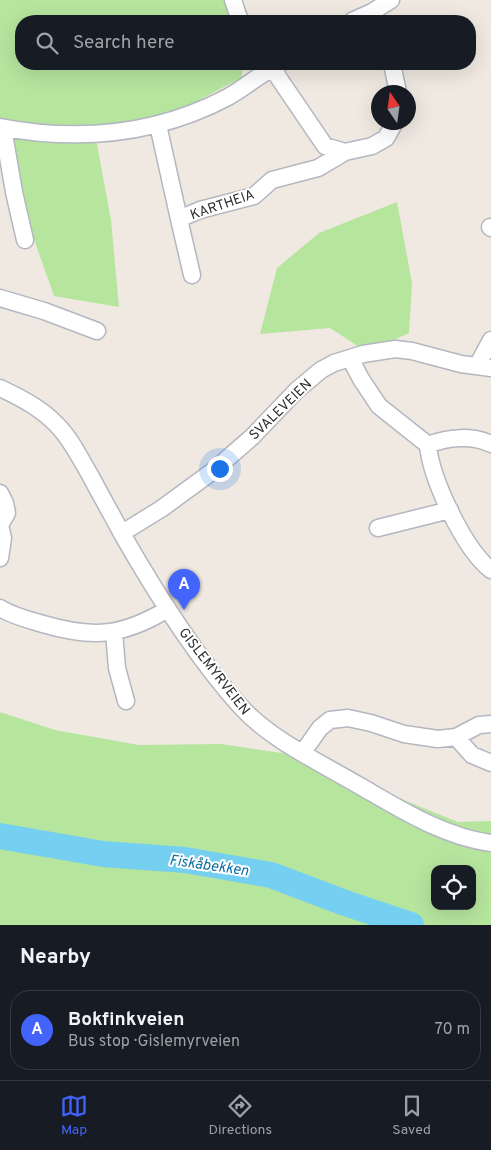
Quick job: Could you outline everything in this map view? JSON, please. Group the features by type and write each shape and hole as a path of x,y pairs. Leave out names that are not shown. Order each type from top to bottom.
{"street":[{"path":"233,0 238,15"},
{"path":"377,15 391,0"},
{"path":"25,240 2,128 68,134 95,134 158,125 229,97 263,70"},
{"path":"268,70 325,146 345,152"},
{"path":"393,70 396,85"},
{"name":"KARTHEIA","path":"158,125 192,275"},
{"name":"KARTHEIA","path":"179,219 200,210 254,196 272,180 318,168 345,152 372,146 386,138 391,130"},
{"path":"0,298 44,310 97,331"},
{"path":"484,367 491,340"},
{"name":"SVALEVEIEN","path":"122,532 161,509 213,471 252,437 297,390 321,370 371,352 395,349 484,367"},
{"path":"350,358 361,379 380,406 428,445 429,455 450,510 469,544 491,570"},
{"name":"GISLEMYRVEIEN","path":"0,388 33,406 51,419 65,434 168,609 206,663 240,706 264,729 413,815 464,837 491,843"},
{"path":"428,445 443,440 462,438 482,440 491,444"},
{"path":"0,493 7,513 0,525 3,538 0,558"},
{"path":"378,528 450,510"},
{"path":"0,608 61,630 97,634 130,628 168,609"},
{"path":"114,632 116,668 126,701"},
{"path":"302,752 320,728 330,720 348,718 371,723 404,734 438,739 456,737 479,726 491,724"},
{"path":"456,737 472,756 491,763"}],"green space":[{"path":"0,0 234,0 240,15 15,15 15,70 243,70 241,78 176,112 96,139 111,220 119,307 54,296 5,157 0,151"},
{"path":"397,202 412,283 409,333 367,352 330,328 260,334 277,268 319,233"},
{"path":"0,712 55,730 139,745 221,744 302,756 458,822 491,821 491,925 0,925"}],"waterway":[{"name":"Fiskåbekken","path":"0,836 103,854 185,860 271,875 411,925"}],"place":[{"name":"Bokfinkveien","path":"184,610"}]}
